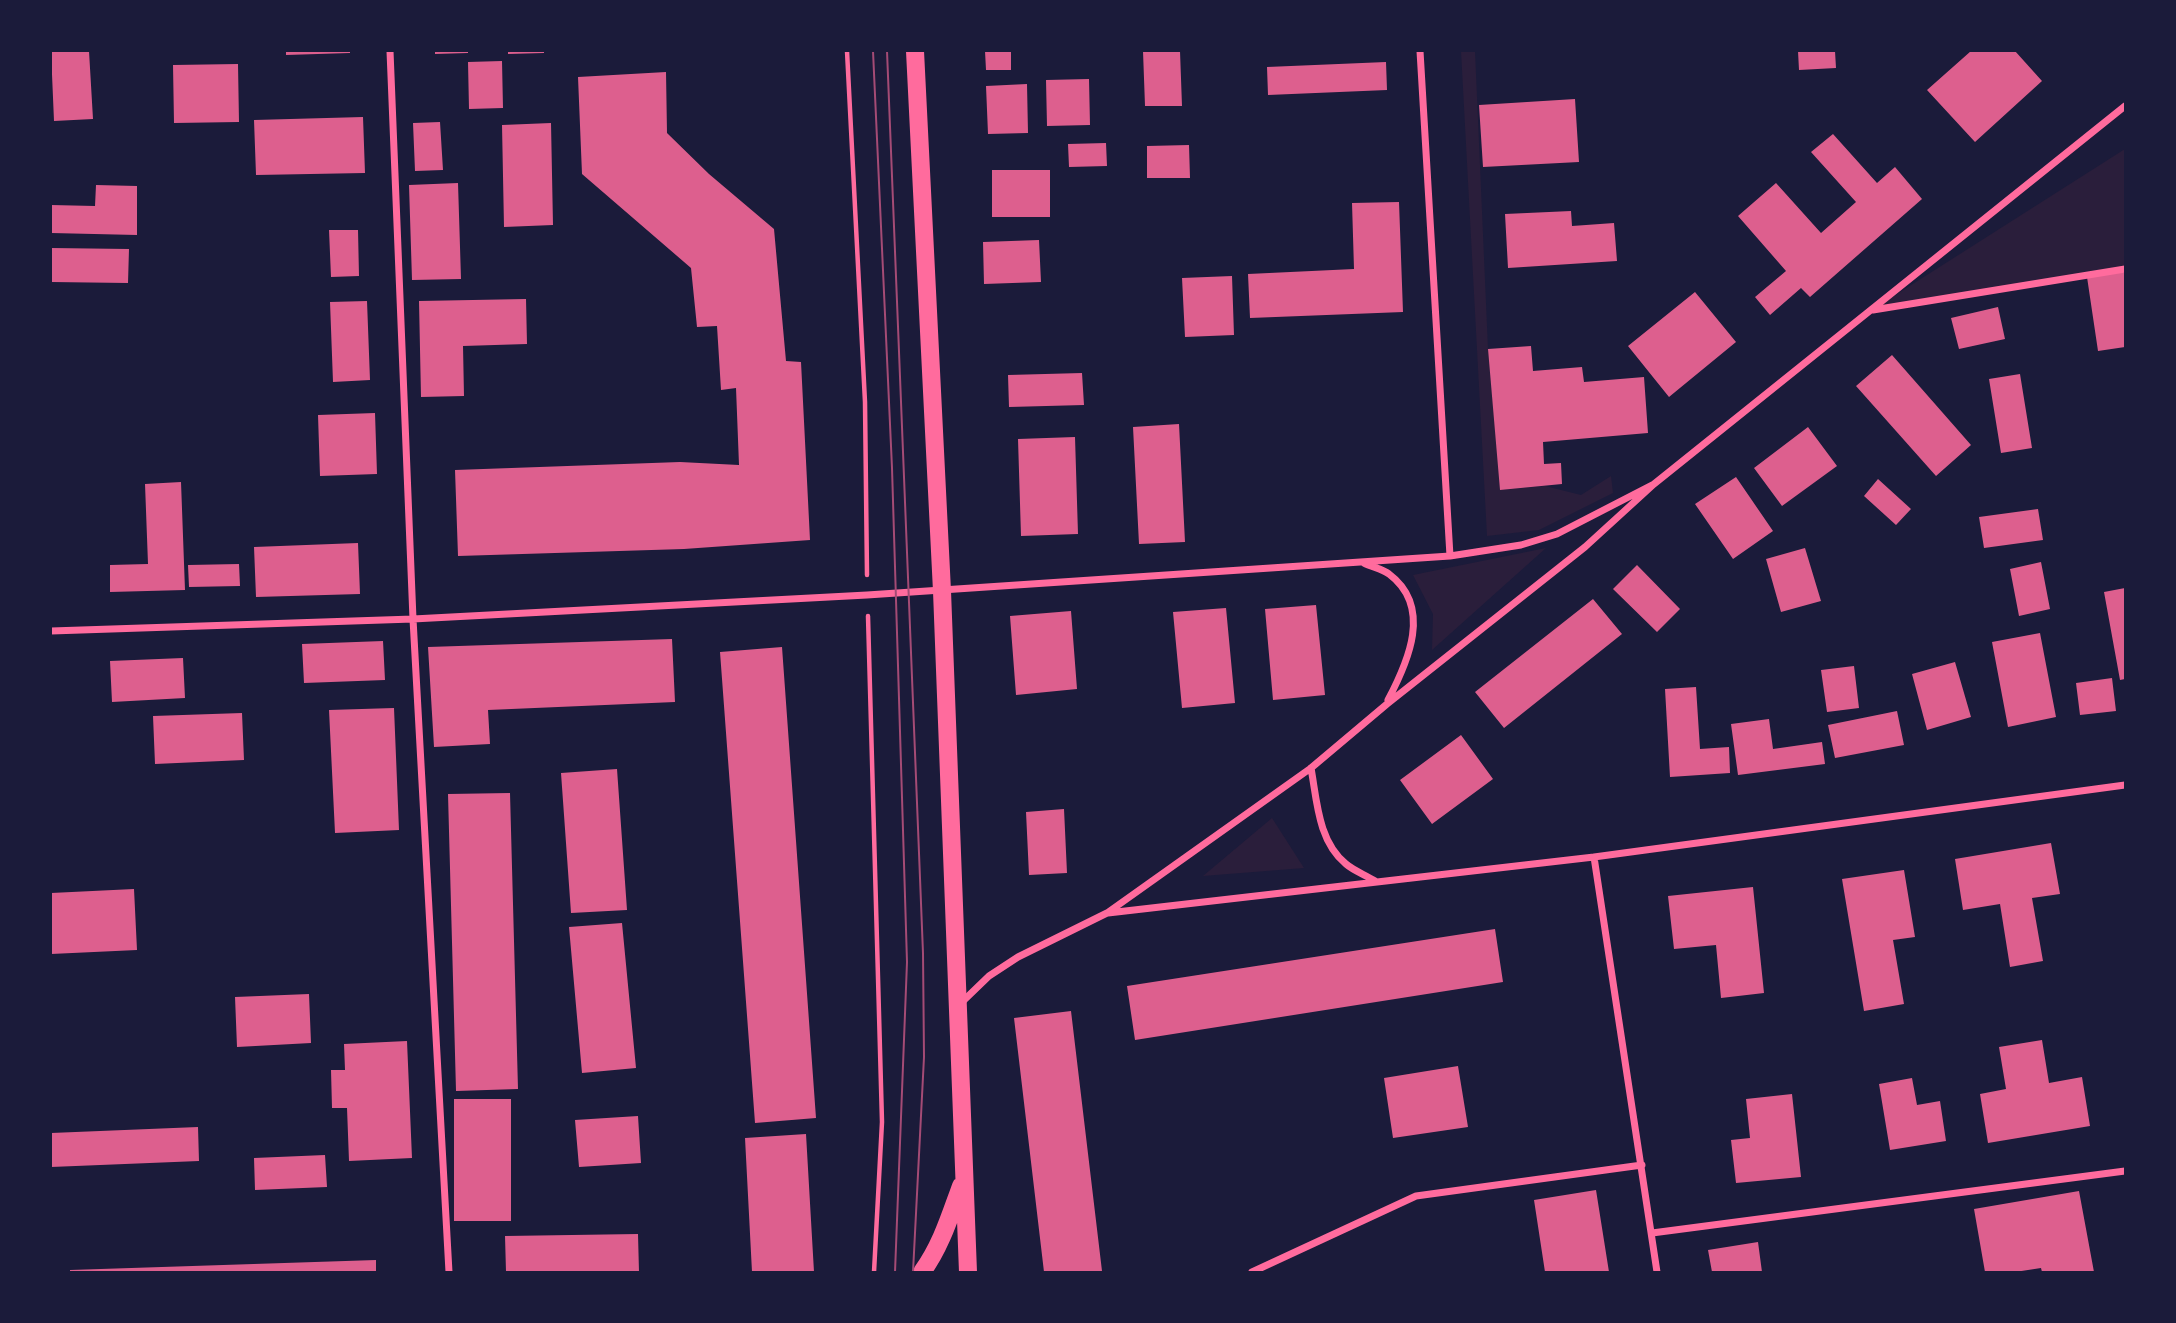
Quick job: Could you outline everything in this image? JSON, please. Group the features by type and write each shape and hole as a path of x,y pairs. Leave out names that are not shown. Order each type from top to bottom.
{"main road":[{"path":"915,51 942,591 968,1272"},
{"path":"922,1272 945,1233 964,1176"}],"street":[{"path":"390,51 413,619 449,1272"},
{"path":"1420,51 1450,556"},
{"path":"957,1008 989,976 1018,957 1107,913 1311,768 1387,704 1585,547 1654,484 2125,106"},
{"path":"1872,310 2125,268"},
{"path":"51,631 413,619 942,591 1450,556 1521,545 1557,534 1654,484"},
{"path":"1362,562 1389,573 1404,590 1414,613 1413,638 1404,670 1387,704"},
{"path":"1311,768 1322,828 1331,847 1346,864 1375,881"},
{"path":"1107,913 1594,857 2125,785"},
{"path":"1594,857 1657,1272"},
{"path":"1252,1272 1416,1196 1642,1165"},
{"path":"1652,1233 2125,1171"}],"path":[{"path":"847,51 865,402 867,595 882,1122 874,1272"}],"shaded area":[{"path":"1461,51 1475,51 1488,349 1501,490 1545,486 1581,495 1611,476 1613,493 1539,530 1487,536"},
{"path":"2125,149 2125,269 1872,310"},
{"path":"1546,548 1432,650 1433,614 1413,575"},
{"path":"1272,818 1304,868 1203,876"}],"building":[{"path":"51,51 89,51 93,119 54,121"},
{"path":"286,51 350,51 350,53 286,55"},
{"path":"435,51 468,51 468,53 435,54"},
{"path":"508,51 544,51 544,53 508,54"},
{"path":"985,51 1011,51 1011,70 986,70"},
{"path":"1143,51 1180,51 1182,106 1145,106"},
{"path":"1798,51 1835,51 1836,68 1799,70"},
{"path":"1971,51 2015,51 2042,81 1975,142 1927,90"},
{"path":"502,61 503,108 469,109 468,62"},
{"path":"1386,62 1387,90 1268,95 1267,67"},
{"path":"238,64 239,122 174,123 173,65"},
{"path":"666,72 667,133 709,174 774,229 786,361 801,362 810,540 684,549 458,556 455,470 680,462 739,465 736,388 721,390 717,326 697,327 691,268 582,174 578,77"},
{"path":"1089,79 1090,125 1047,126 1046,80"},
{"path":"1027,84 1028,133 988,134 986,86"},
{"path":"1575,99 1579,162 1483,167 1479,105"},
{"path":"363,117 365,173 256,175 254,120"},
{"path":"440,122 443,170 415,171 413,123"},
{"path":"551,123 553,225 504,227 502,125"},
{"path":"1833,134 1877,183 1895,167 1922,199 1810,297 1801,288 1770,315 1755,297 1786,271 1738,216 1776,183 1821,233 1856,202 1811,152"},
{"path":"1106,143 1107,166 1069,167 1068,144"},
{"path":"1189,145 1190,178 1147,178 1147,146"},
{"path":"992,170 1050,170 1050,217 992,217"},
{"path":"458,183 461,279 412,280 409,185"},
{"path":"96,185 137,186 137,235 51,233 51,205 95,206"},
{"path":"1399,202 1403,312 1250,318 1248,274 1354,269 1352,203"},
{"path":"1571,211 1572,226 1614,223 1617,261 1508,268 1505,214"},
{"path":"329,230 358,230 359,276 331,277"},
{"path":"1039,240 1041,282 984,284 983,242"},
{"path":"51,248 129,249 128,283 51,282"},
{"path":"2125,272 2125,347 2098,351 2087,277"},
{"path":"1232,276 1234,335 1185,337 1182,278"},
{"path":"1695,292 1736,342 1669,397 1628,346"},
{"path":"526,299 527,344 463,346 464,396 421,397 419,301"},
{"path":"367,301 370,380 333,382 330,302"},
{"path":"1998,307 2005,339 1959,349 1951,318"},
{"path":"1531,346 1533,371 1582,367 1584,382 1644,377 1648,433 1543,442 1544,464 1561,463 1562,484 1500,490 1488,349"},
{"path":"1892,355 1971,445 1936,476 1856,386"},
{"path":"1082,373 1084,405 1009,407 1008,375"},
{"path":"2020,374 2032,448 2001,453 1989,379"},
{"path":"375,413 377,474 320,476 318,415"},
{"path":"1179,424 1185,542 1139,544 1133,427"},
{"path":"1808,427 1837,466 1782,506 1754,468"},
{"path":"1075,437 1078,534 1021,536 1018,439"},
{"path":"1736,477 1773,531 1733,559 1695,504"},
{"path":"1878,479 1911,509 1896,525 1864,496"},
{"path":"181,482 185,590 110,592 110,565 148,564 145,484"},
{"path":"2038,509 2043,540 1984,548 1979,517"},
{"path":"358,543 360,594 256,597 254,547"},
{"path":"1805,548 1821,601 1781,612 1766,559"},
{"path":"2041,562 2050,609 2019,616 2010,569"},
{"path":"239,564 240,586 189,587 188,565"},
{"path":"1637,565 1680,609 1657,632 1613,589"},
{"path":"2125,588 2125,679 2120,680 2104,592"},
{"path":"1593,599 1622,634 1504,728 1475,692"},
{"path":"1316,605 1325,695 1273,700 1265,609"},
{"path":"1226,608 1235,703 1182,708 1173,612"},
{"path":"1071,611 1077,689 1016,695 1010,616"},
{"path":"2040,633 2056,717 2008,727 1992,642"},
{"path":"672,639 675,702 488,710 490,744 434,747 428,647"},
{"path":"383,641 385,680 304,683 302,644"},
{"path":"782,647 816,1118 755,1123 720,652"},
{"path":"183,658 185,698 112,702 110,661"},
{"path":"1955,662 1971,717 1927,730 1912,674"},
{"path":"1854,666 1859,708 1827,712 1821,670"},
{"path":"2112,678 2116,711 2080,715 2076,683"},
{"path":"1696,687 1700,749 1729,747 1730,773 1670,777 1665,689"},
{"path":"394,708 399,830 335,833 329,710"},
{"path":"1897,711 1904,745 1835,758 1828,725"},
{"path":"242,713 244,760 155,764 153,716"},
{"path":"1769,719 1773,749 1822,742 1825,764 1738,775 1731,724"},
{"path":"1461,735 1493,779 1432,824 1400,780"},
{"path":"617,769 627,910 571,913 561,773"},
{"path":"510,793 518,1089 456,1091 448,794"},
{"path":"1064,809 1067,873 1029,875 1026,812"},
{"path":"2051,843 2060,894 2032,898 2043,961 2010,967 2000,904 1963,910 1955,859"},
{"path":"1904,870 1915,937 1893,940 1904,1004 1864,1011 1842,879"},
{"path":"1753,887 1764,993 1721,998 1716,945 1674,949 1668,896"},
{"path":"134,889 137,950 51,954 51,893"},
{"path":"622,923 636,1068 582,1073 569,927"},
{"path":"1495,929 1503,982 1135,1040 1127,986"},
{"path":"309,994 311,1043 237,1047 235,997"},
{"path":"1071,1011 1102,1271 1044,1272 1014,1018"},
{"path":"2042,1040 2049,1083 2082,1077 2090,1126 1988,1143 1980,1094 2006,1089 1999,1047"},
{"path":"407,1041 412,1158 349,1161 347,1108 332,1108 331,1070 345,1070 344,1044"},
{"path":"1458,1066 1468,1127 1393,1138 1384,1078"},
{"path":"1912,1078 1917,1105 1940,1101 1946,1141 1890,1150 1879,1084"},
{"path":"1792,1094 1801,1177 1736,1183 1731,1140 1750,1138 1746,1099"},
{"path":"454,1099 511,1099 511,1221 454,1221"},
{"path":"638,1116 641,1163 579,1167 575,1120"},
{"path":"198,1127 199,1161 51,1167 51,1133"},
{"path":"806,1134 814,1272 752,1272 745,1138"},
{"path":"325,1155 327,1187 255,1190 254,1158"},
{"path":"1596,1190 1609,1272 1545,1272 1534,1200"},
{"path":"2079,1191 2094,1272 2042,1272 2041,1268 2015,1272 1985,1272 1974,1209"},
{"path":"638,1234 639,1272 506,1272 505,1236"},
{"path":"1758,1242 1762,1272 1712,1272 1708,1250"},
{"path":"376,1260 376,1272 70,1272 70,1270"}],"tram line":[{"path":"873,51 892,468 907,962 895,1272"},
{"path":"887,51 923,953 924,1057 913,1272"}]}
